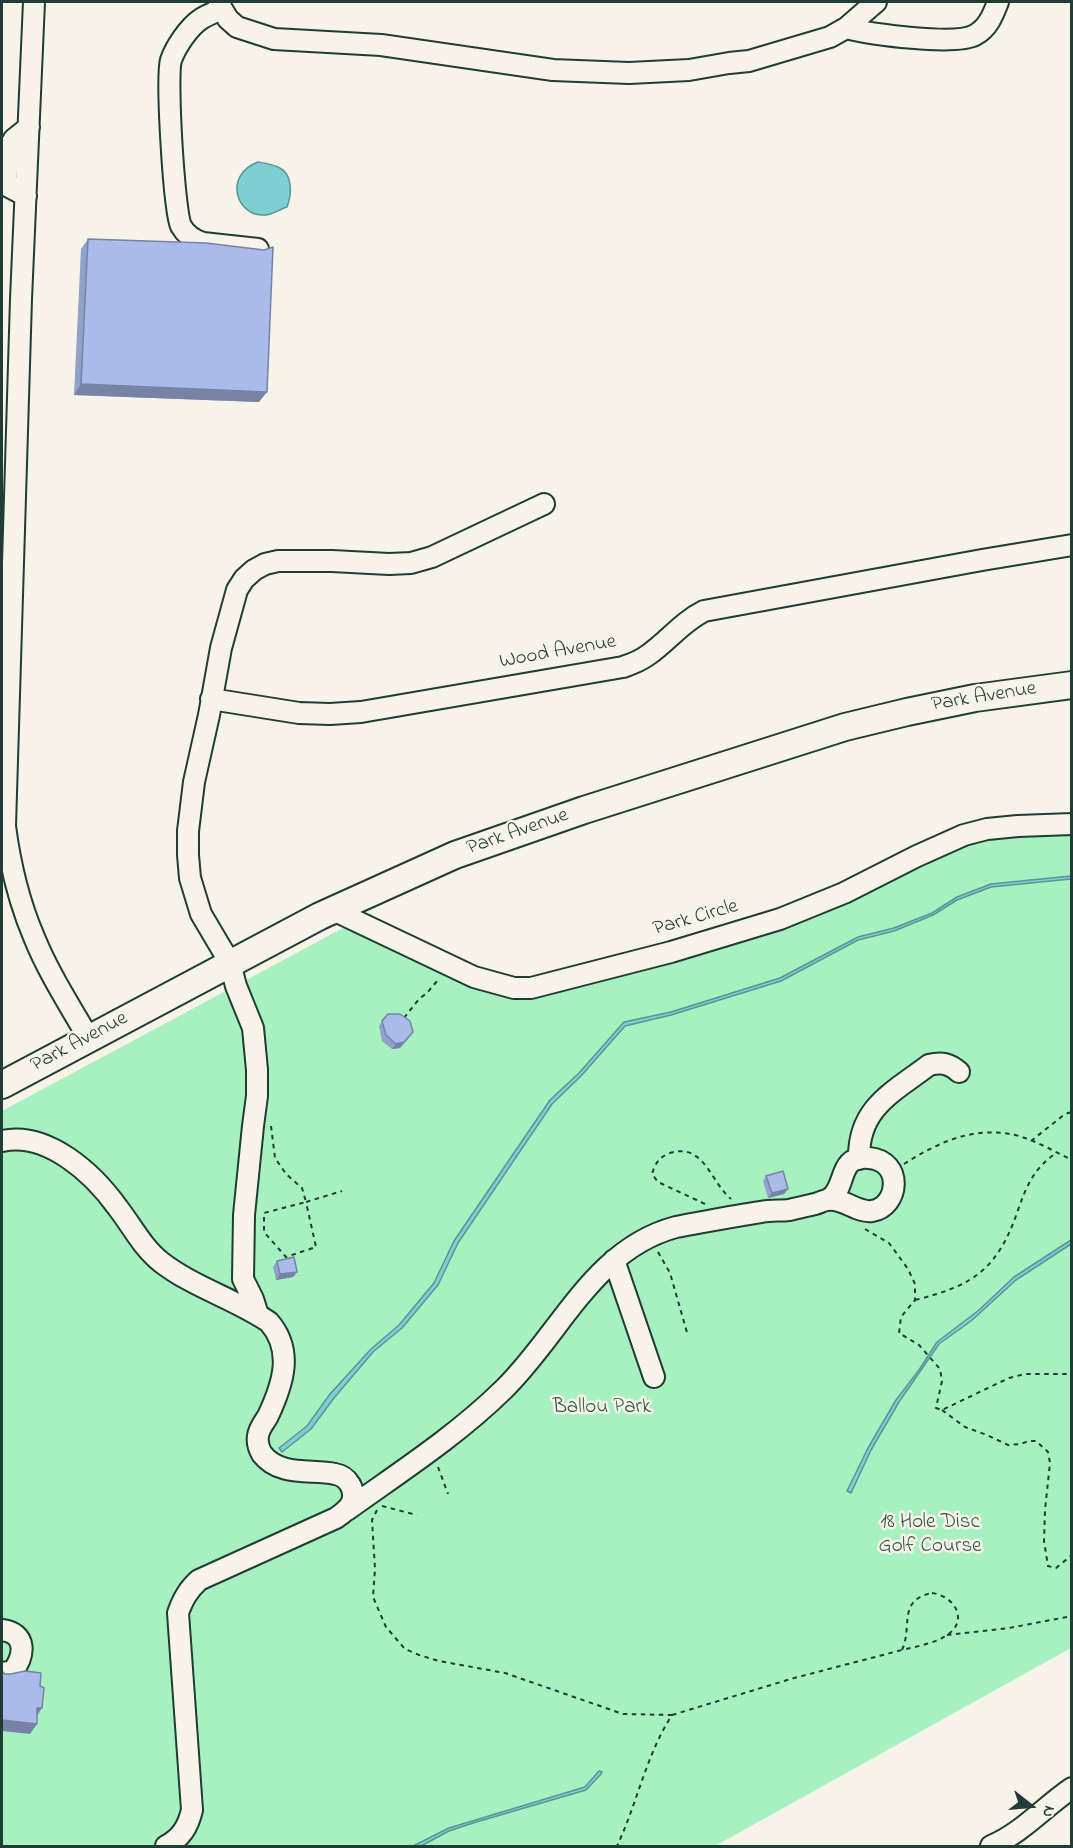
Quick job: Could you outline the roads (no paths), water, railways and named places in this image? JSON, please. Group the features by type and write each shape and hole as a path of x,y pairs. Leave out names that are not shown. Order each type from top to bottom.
{"main road":[{"name":"Park Avenue","path":"2,1085 333,910 455,855 525,830 845,727 975,698 1071,685"}],"street":[{"path":"34,2 3,826 23,909 34,939 89,1039"},
{"path":"258,249 203,243 185,232 179,220 172,138 169,73 171,60 177,47 191,28 221,5 228,19 237,27 274,39 381,45 553,70 629,73 689,70 749,61 830,37 846,28 876,2"},
{"path":"846,28 867,33 963,39 983,30 998,2"},
{"path":"258,1315 243,1278 244,1215 257,1096 253,1028 236,986 230,963 201,914 190,878 188,855 188,831 194,782 221,648 237,590 254,570 278,561 389,564 432,557 544,504"},
{"name":"Wood Avenue","path":"211,699 300,713 361,712 623,667 650,654 691,617 704,611 1071,545"},
{"name":"Park Circle","path":"333,910 474,977 514,988 531,988 670,952 780,919 844,893 964,835 1018,826 1071,825"},
{"path":"859,1159 862,1131 868,1117 878,1104 929,1065 945,1064 959,1072"},
{"path":"2,1141 26,1139 40,1142 57,1151 94,1179 117,1205 145,1246 158,1260 173,1271 269,1322 277,1331 284,1355 282,1377 276,1398 261,1426 258,1437 259,1446 268,1460 282,1467 298,1472 337,1474 344,1478 350,1484 353,1492 352,1502 347,1510"},
{"path":"166,1846 183,1833 192,1810 178,1613 189,1589 200,1580 336,1518 430,1451 504,1390 592,1281 621,1253 639,1241 676,1227 789,1209 829,1199 837,1193 848,1165 859,1159 875,1159 886,1165 892,1172 894,1187 886,1203 880,1209 864,1211 829,1199"},
{"path":"614,1260 654,1377"},
{"path":"2,1630 16,1636 23,1648 20,1661 13,1671 2,1673"},
{"path":"998,1845 1071,1788"}],"water":[{"path":"258,162 283,170 290,184 287,207 268,215 255,214 247,209 237,194 240,176 247,168"},
{"path":"1071,876 1071,879 991,887 957,900 933,915 894,931 858,940 781,981 671,1015 625,1026 581,1076 552,1104 458,1243 438,1285 402,1328 373,1352 311,1429 282,1452 279,1448 307,1426 330,1394 371,1349 399,1325 434,1283 454,1241 550,1100 579,1073 624,1022 671,1012 780,978 858,937 894,928 932,913 957,897 991,884"},
{"path":"1071,1240 1071,1244 1016,1280 971,1321 939,1344 899,1402 871,1450 851,1493 847,1491 868,1448 896,1400 937,1342 979,1310 1014,1277"},
{"path":"599,1771 602,1772 601,1774 586,1790 473,1823 449,1831 421,1846 413,1846 449,1828 585,1787"}],"park label":[{"name":"Ballou Park","path":"602,1409"},
{"name":"18 Hole Disc Golf Course","path":"930,1536"}]}
